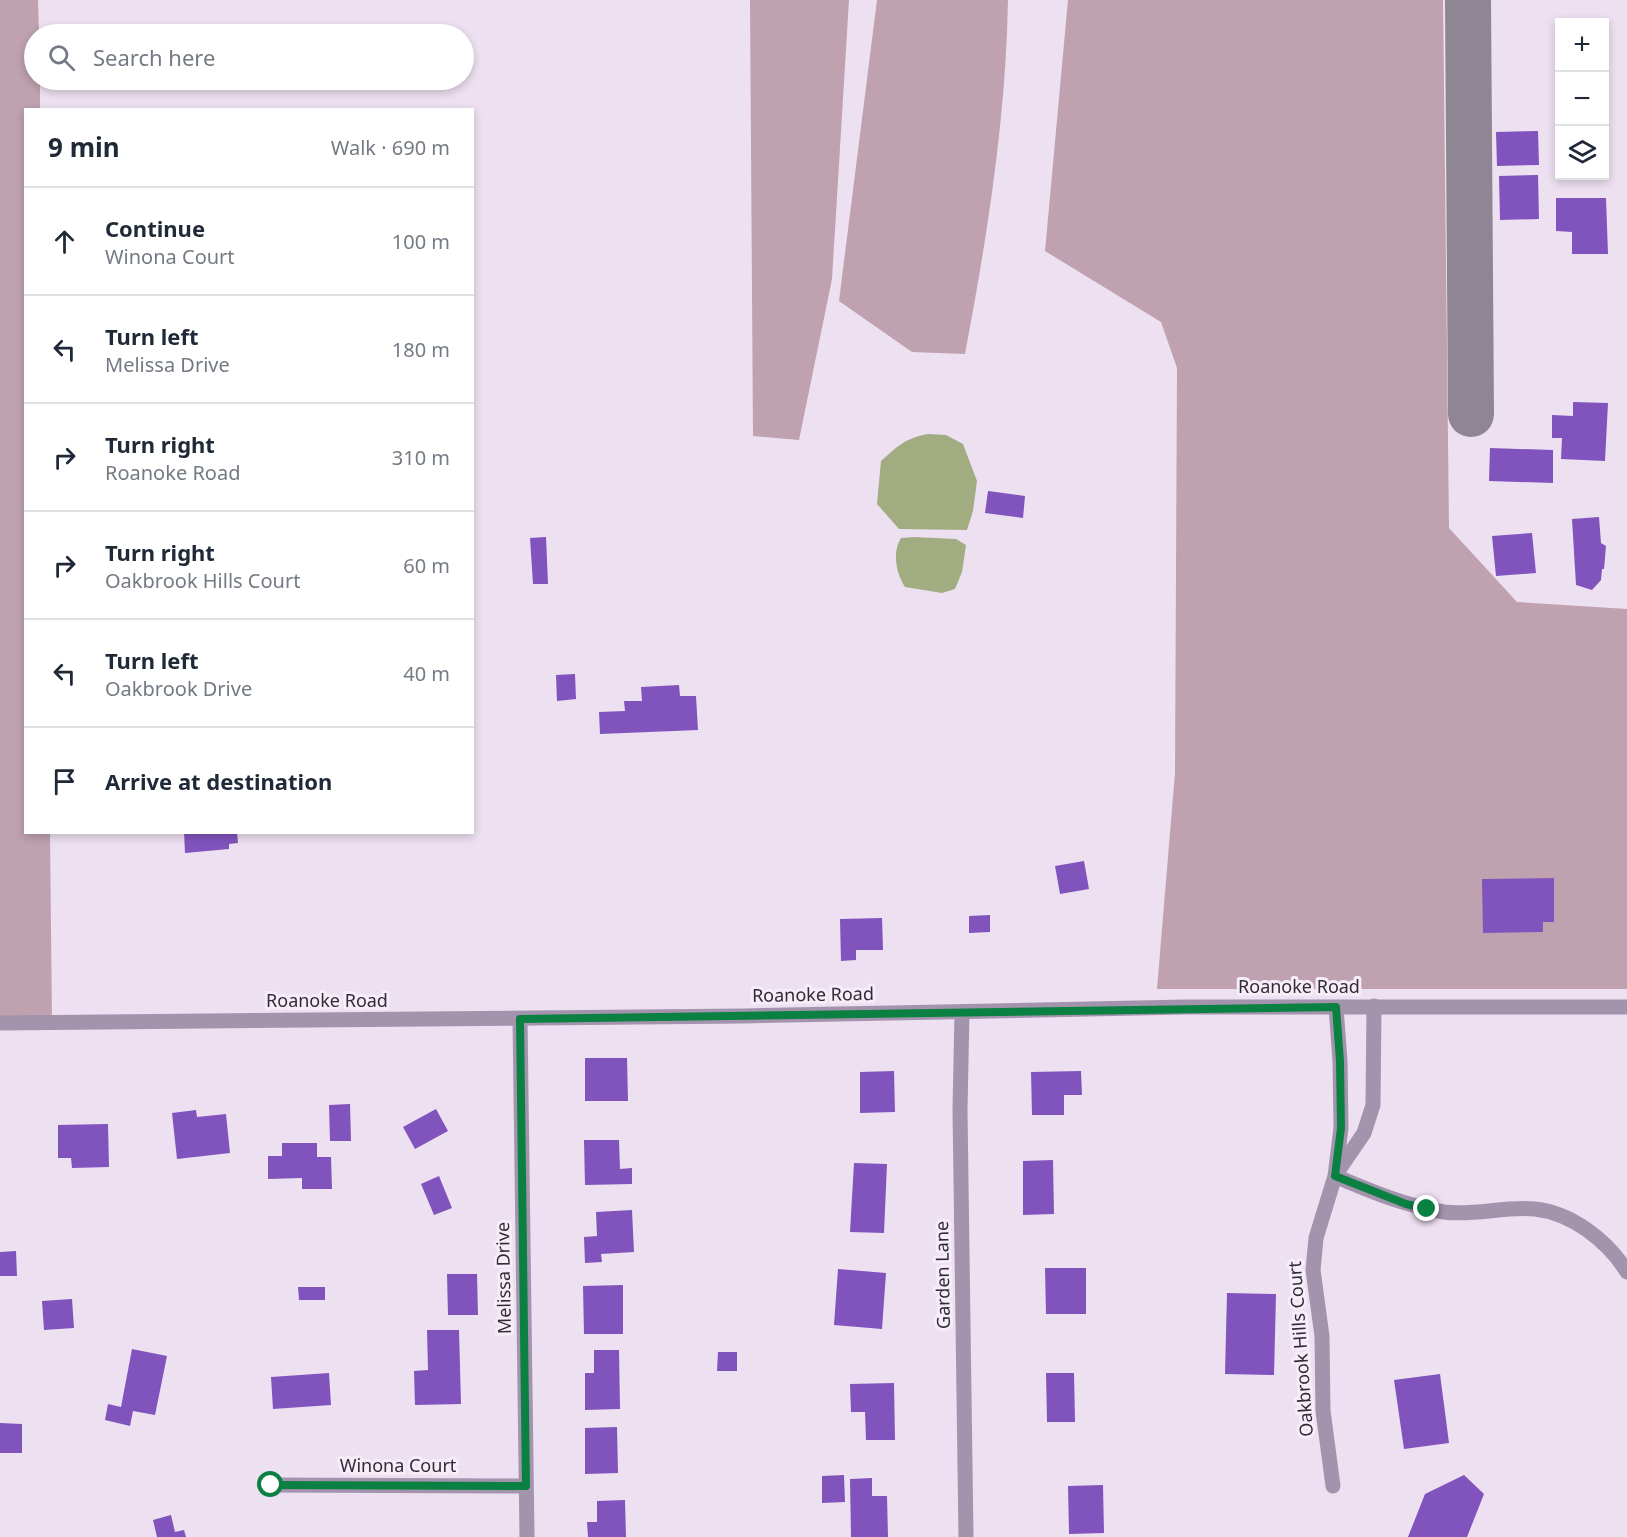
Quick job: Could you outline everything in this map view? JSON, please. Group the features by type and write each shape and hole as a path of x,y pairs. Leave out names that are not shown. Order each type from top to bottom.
{"street":[{"name":"Roanoke Road","path":"0,1023 520,1019 1374,1006 1627,1007"},
{"name":"Oakbrook Hills Court","path":"1335,1176 1364,1133 1372,1105 1374,1006"},
{"name":"Oakbrook Hills Court","path":"1333,1486 1323,1411 1322,1336 1313,1269 1316,1238 1335,1176 1341,1128 1336,1007"},
{"name":"Garden Lane","path":"962,1013 960,1169 966,1537"},
{"name":"Melissa Drive","path":"520,1019 527,1537"},
{"path":"1335,1176 1406,1204 1446,1212 1474,1213 1536,1209 1563,1217 1594,1234 1617,1256 1627,1272"},
{"name":"Winona Court","path":"271,1485 526,1486"}],"shaded area":[{"path":"0,0 38,0 39,24 24,24 24,90 40,90 40,108 24,108 24,834 50,834 52,1022 0,1023"},
{"path":"750,0 849,0 832,279 799,440 753,436"},
{"path":"877,0 1008,0 1004,89 994,178 965,354 912,352 839,301"},
{"path":"1068,0 1443,0 1449,528 1517,602 1627,609 1627,989 1157,989 1175,773 1177,368 1161,322 1045,251"},
{"path":"928,434 946,435 963,444 977,481 973,511 967,530 899,529 877,504 881,461 907,441"},
{"path":"901,538 956,539 966,545 962,572 955,589 942,593 905,587 897,569 898,544"}],"building":[{"path":"1538,131 1539,165 1497,166 1496,132"},
{"path":"1538,175 1539,219 1500,220 1499,176"},
{"path":"1556,198 1606,198 1608,254 1572,254 1572,232 1556,231"},
{"path":"1573,402 1608,403 1605,461 1561,459 1562,438 1552,438 1552,415 1573,416"},
{"path":"1490,448 1553,450 1553,483 1489,481"},
{"path":"988,491 1025,496 1023,518 985,513"},
{"path":"1599,517 1601,543 1606,546 1604,569 1602,569 1601,580 1592,590 1576,585 1572,519"},
{"path":"1532,533 1536,573 1496,576 1492,536"},
{"path":"546,537 548,584 533,584 530,538"},
{"path":"575,674 576,699 557,701 556,675"},
{"path":"679,685 680,696 696,696 698,730 600,734 599,712 625,711 624,701 642,701 641,687"},
{"path":"184,834 237,834 238,843 229,844 229,849 185,853"},
{"path":"1084,861 1089,889 1060,894 1055,866"},
{"path":"1554,878 1554,922 1543,922 1543,932 1483,933 1482,879"},
{"path":"990,915 990,932 969,933 969,916"},
{"path":"882,918 883,950 856,950 856,960 841,961 840,919"},
{"path":"585,1058 627,1058 628,1101 585,1101"},
{"path":"894,1071 895,1112 860,1113 860,1072"},
{"path":"1081,1071 1082,1095 1064,1095 1064,1115 1032,1115 1031,1072"},
{"path":"350,1104 351,1141 330,1141 329,1105"},
{"path":"436,1109 448,1131 415,1149 403,1127"},
{"path":"196,1110 197,1117 226,1114 230,1153 177,1159 172,1113"},
{"path":"108,1124 109,1167 72,1168 71,1158 58,1158 58,1125"},
{"path":"584,1140 619,1140 620,1169 632,1168 632,1184 585,1185"},
{"path":"282,1143 317,1143 317,1157 331,1157 332,1189 302,1189 302,1178 268,1179 268,1156 282,1156"},
{"path":"1053,1160 1054,1214 1023,1215 1023,1161"},
{"path":"854,1163 887,1164 884,1233 850,1232"},
{"path":"439,1176 452,1208 434,1215 421,1184"},
{"path":"632,1210 634,1252 601,1254 602,1262 585,1263 584,1237 597,1236 596,1212"},
{"path":"16,1251 17,1276 0,1276 0,1252"},
{"path":"1045,1268 1086,1268 1086,1314 1046,1314"},
{"path":"838,1269 886,1273 882,1329 834,1325"},
{"path":"447,1274 477,1274 478,1315 448,1315"},
{"path":"623,1285 623,1334 584,1334 583,1286"},
{"path":"298,1287 325,1287 325,1300 299,1300"},
{"path":"1227,1293 1276,1294 1274,1375 1225,1374"},
{"path":"72,1299 74,1328 44,1330 42,1301"},
{"path":"427,1330 459,1330 461,1404 415,1405 414,1371 428,1370"},
{"path":"132,1349 167,1356 155,1415 133,1411 130,1426 105,1420 108,1404 121,1407"},
{"path":"594,1350 619,1350 620,1409 585,1410 585,1373 594,1373"},
{"path":"718,1352 737,1352 737,1371 717,1371"},
{"path":"329,1373 331,1405 273,1409 271,1377"},
{"path":"1046,1373 1074,1373 1075,1422 1047,1422"},
{"path":"1440,1374 1449,1443 1404,1449 1394,1380"},
{"path":"894,1383 895,1440 866,1440 865,1412 851,1412 850,1384"},
{"path":"0,1423 22,1424 22,1453 0,1453"},
{"path":"617,1427 618,1473 585,1474 585,1428"},
{"path":"844,1475 845,1502 822,1503 822,1476"},
{"path":"1464,1475 1484,1494 1467,1537 1408,1537 1425,1494"},
{"path":"872,1478 872,1496 887,1496 888,1537 851,1537 850,1479"},
{"path":"1103,1485 1104,1533 1069,1534 1068,1486"},
{"path":"625,1500 626,1537 588,1537 587,1522 597,1522 597,1501"},
{"path":"171,1515 175,1532 184,1530 186,1537 157,1537 153,1520"}],"taxiway":[{"path":"1468,0 1471,414"}],"route":[{"path":"271,1485 526,1486 520,1019 1336,1007 1341,1128 1335,1176 1406,1204 1427,1209"}]}
